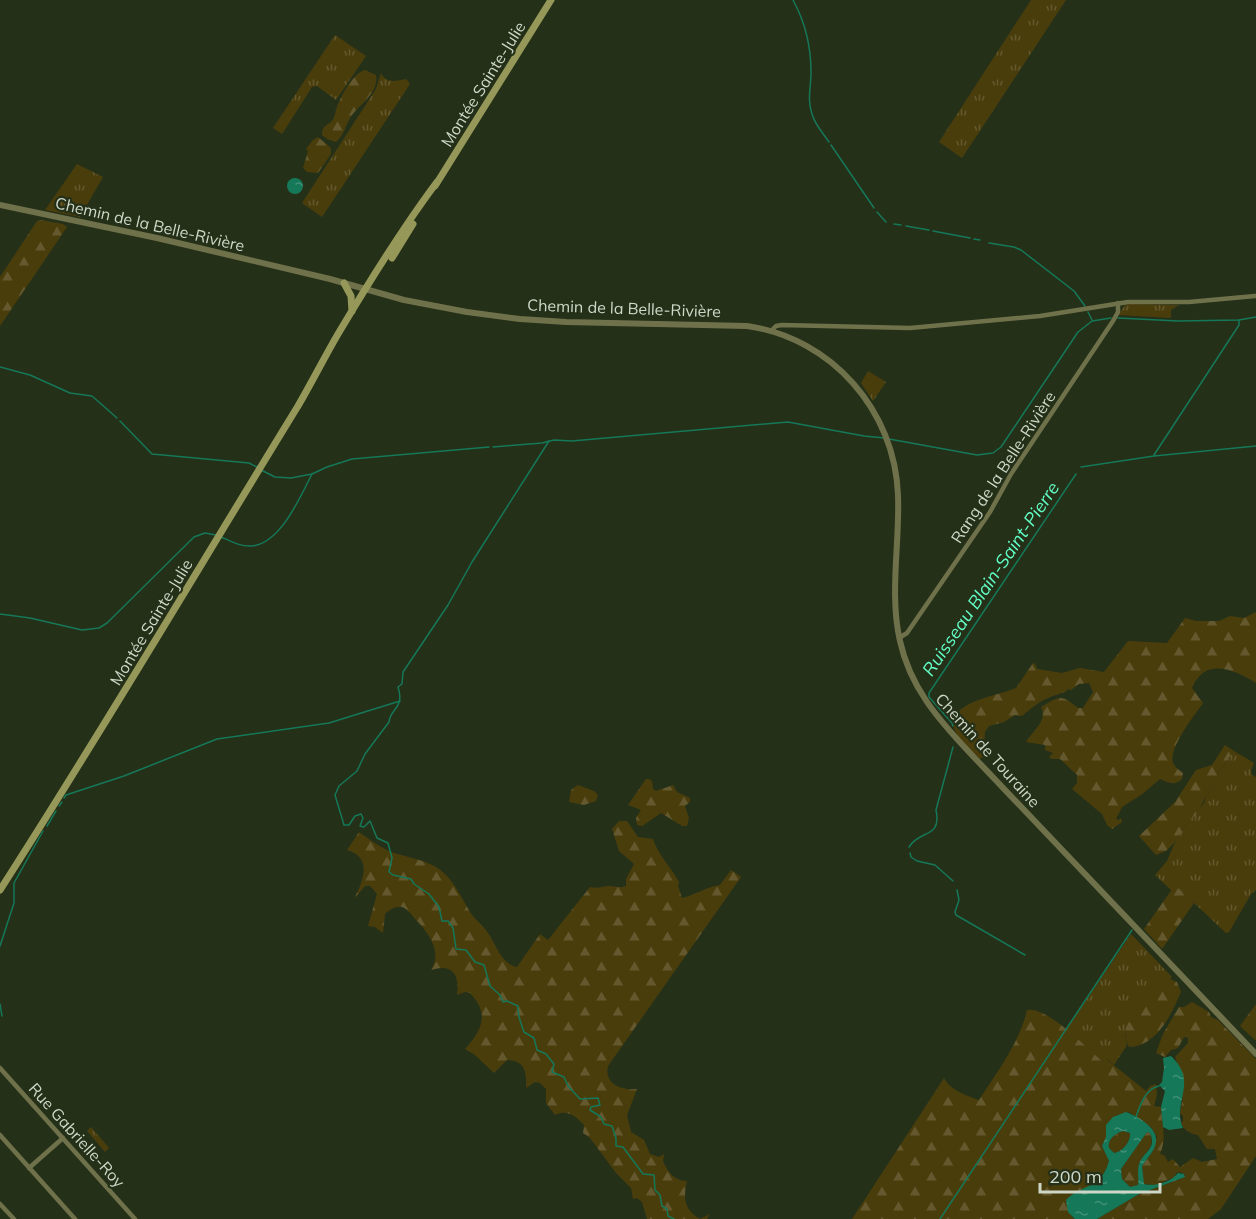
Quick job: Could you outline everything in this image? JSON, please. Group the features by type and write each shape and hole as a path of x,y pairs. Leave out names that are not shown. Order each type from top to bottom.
{"main road":[{"name":"Montée Sainte-Julie","path":"0,890 115,708 321,365 551,0"},
{"path":"344,283 351,298 352,311"},
{"name":"Montée Sainte-Julie","path":"321,365 352,311 368,290"}],"street":[{"name":"Chemin de la Belle-Rivière","path":"0,205 157,238 452,309 532,320 734,325 771,331 776,326 889,329 1040,316 1118,303 1192,302 1255,296"},
{"name":"Rang de la Belle-Rivière","path":"899,638 907,633 990,512 1011,474 1113,321 1118,312 1118,303"},
{"name":"Chemin de Touraine","path":"771,331 814,350 843,372 867,399 886,434 895,465 898,494 896,610 899,638 913,679 924,700 940,720 1256,1054"},
{"name":"Rue Gabrielle-Roy","path":"0,1068 135,1219"},
{"path":"0,1135 71,1218"},
{"path":"29,1168 63,1138"},
{"path":"0,1204 14,1219"}],"green space":[{"path":"1031,0 1066,0 962,158 939,142"},
{"path":"335,35 366,56 336,100 317,86 312,87 282,134 273,128"},
{"path":"365,70 376,75 374,88 350,118 339,139 336,142 327,139 322,135 324,127 333,120 348,86"},
{"path":"381,73 388,80 406,79 410,84 322,217 302,203 376,89"},
{"path":"318,137 331,148 331,154 318,173 307,172 303,168 308,151 306,149"},
{"path":"77,164 103,177 80,217 45,210"},
{"path":"37,221 63,224 67,227 0,326 0,277"},
{"path":"1125,305 1179,305 1171,310 1171,318 1118,315"},
{"path":"868,371 886,382 873,401 861,383"},
{"path":"1256,612 1256,683 1230,670 1221,669 1212,669 1198,678 1192,688 1203,703 1174,749 1173,763 1183,773 1182,779 1169,783 1160,779 1122,807 1116,819 1121,818 1122,822 1112,829 1107,825 1102,814 1072,789 1077,783 1077,775 1060,759 1049,757 1053,753 1045,750 1045,745 1026,742 1043,717 1041,707 1060,698 1078,708 1083,708 1093,692 1089,683 1079,684 1071,690 1068,689 1046,699 1022,716 1015,715 1004,722 989,726 985,732 983,757 980,759 960,739 953,725 955,716 962,708 1016,688 1033,663 1037,669 1062,673 1080,668 1104,672 1128,641 1167,643 1185,618 1196,621 1219,621 1230,616 1244,618"},
{"path":"1225,745 1234,751 1219,772 1213,788 1198,812 1174,843 1166,851 1156,855 1139,836 1175,802 1196,770 1212,765"},
{"path":"1234,751 1254,763 1251,771 1256,777 1256,890 1251,894 1229,932 1226,933 1176,886 1172,891 1155,875 1167,861 1178,835 1204,803 1219,772"},
{"path":"646,779 652,781 653,789 656,791 673,785 677,792 690,798 690,802 685,806 689,818 687,826 682,826 661,813 642,826 637,825 636,818 641,810 628,805"},
{"path":"578,785 594,791 598,795 596,801 584,805 569,802 571,790"},
{"path":"619,821 627,821 638,837 653,839 679,882 682,898 720,885 731,870 741,877 608,1066 607,1072 611,1082 615,1085 625,1089 637,1089 627,1115 631,1132 644,1140 650,1154 659,1157 664,1154 663,1161 672,1176 687,1181 686,1203 691,1212 700,1219 647,1219 642,1202 637,1198 633,1199 631,1188 616,1173 590,1138 583,1133 584,1125 571,1114 555,1115 546,1103 546,1089 540,1083 535,1082 526,1088 524,1068 518,1062 507,1060 494,1073 465,1049 479,1028 482,1015 480,1008 470,993 457,995 457,981 453,972 444,968 431,970 435,949 425,930 410,912 399,907 385,914 383,933 375,927 368,926 377,894 370,886 365,886 354,899 363,878 363,864 355,853 347,850 359,832 389,851 436,867 448,877 503,958 517,967 540,934 548,940 590,887 626,886 626,879 634,864 619,851 612,829"},
{"path":"1175,885 1194,903 1162,949 1144,929"},
{"path":"1131,934 1172,977 1168,982 1164,982 1125,1035 1127,1045 1114,1065 1107,1059 1103,1062 1066,1030"},
{"path":"1170,979 1177,982 1181,992 1168,1019 1148,1041 1129,1047 1126,1029 1132,1011 1143,995 1158,984"},
{"path":"1192,1002 1218,1020 1256,1059 1256,1156 1221,1209 1208,1219 1097,1219 1139,1194 1183,1178 1185,1175 1181,1172 1176,1173 1175,1177 1156,1185 1143,1184 1142,1166 1153,1151 1157,1137 1151,1127 1129,1112 1117,1115 1106,1125 1107,1137 1102,1146 1109,1161 1103,1174 1088,1187 1069,1197 1072,1217 1075,1219 852,1219 944,1078 955,1089 979,1100 1014,1045 1027,1010 1035,1011 1056,1021 1103,1062 1106,1059 1146,1091 1150,1086 1156,1084 1157,1095 1154,1106 1161,1107 1164,1131 1160,1154 1164,1155 1168,1162 1173,1159 1180,1167 1193,1158 1202,1162 1217,1159 1215,1149 1207,1149 1198,1135 1192,1134 1181,1123 1183,1121 1180,1113 1182,1084 1175,1057 1188,1043 1188,1038 1184,1037 1178,1048 1171,1050 1165,1057 1156,1053 1163,1034 1179,1007"},
{"path":"1256,1004 1256,1040 1255,1040 1240,1026"},
{"path":"91,1127 109,1148 105,1152 87,1131"},
{"path":"1123,1131 1130,1133 1129,1140 1123,1149 1114,1153 1109,1148 1109,1142"},
{"path":"1147,1132 1150,1133 1152,1143 1139,1164 1138,1185 1130,1187 1122,1179 1121,1169"}],"water":[{"path":"295,178 303,186 295,194 287,186"},
{"path":"1171,1056 1183,1075 1180,1118 1183,1128 1169,1130 1163,1127 1161,1107 1165,1091 1159,1085 1162,1082 1163,1058"},
{"path":"1126,1112 1147,1124 1155,1134 1154,1149 1142,1166 1144,1184 1162,1183 1178,1173 1184,1174 1185,1177 1139,1194 1097,1219 1075,1219 1068,1212 1066,1200 1096,1182 1105,1170 1109,1161 1102,1146 1106,1137 1106,1125 1113,1117","holes":["1123,1131 1130,1133 1129,1140 1123,1149 1114,1153 1109,1148 1109,1142","1147,1132 1150,1133 1152,1143 1139,1164 1138,1185 1130,1187 1122,1179 1121,1169"]}],"waterway":[{"path":"793,0 801,17 808,44 811,63 809,99 811,109 815,122 829,142"},
{"path":"831,145 874,208"},
{"path":"877,212 886,222"},
{"path":"894,224 901,225"},
{"path":"906,226 929,230"},
{"path":"933,231 970,238"},
{"path":"974,239 980,240"},
{"path":"989,243 1021,250 1074,291 1085,306"},
{"path":"1088,312 1092,320"},
{"path":"1118,318 1178,321 1239,320 1256,317"},
{"path":"889,439 977,455 993,453 1001,447 1078,332 1092,321 1111,318"},
{"path":"1154,455 1239,325 1239,320"},
{"path":"0,367 30,375 70,393 92,396 117,418"},
{"path":"120,421 152,454 249,463 257,467"},
{"path":"493,447 554,440 572,441 788,422 885,438"},
{"path":"549,441 472,562 448,605 403,672 402,684 398,687 400,700 389,722 365,754 357,771 339,786 335,795 344,825 349,825 355,816 361,814 363,818 360,826 364,827 370,821 377,838 388,843 392,858 389,872 411,879 414,884 429,894 439,907 442,921 448,921 453,928 456,949 466,950 475,962 484,965 490,986 500,995 503,1002 507,1001 518,1006 524,1032 534,1038 537,1050 546,1054 554,1064 552,1072 564,1077 568,1086 580,1099 598,1098 600,1105 591,1107 590,1110 601,1117 604,1124 612,1126 616,1146 623,1147 643,1174 654,1175 655,1190 660,1195 662,1206 667,1209 668,1216 674,1219"},
{"path":"1081,467 1154,456 1256,446"},
{"path":"261,470 275,477 291,478 312,474 352,459 489,447"},
{"path":"221,537 248,546 262,543 272,537 288,518 312,474"},
{"name":"Ruisseau Blain-Saint-Pierre","path":"953,726 929,697 929,693 1076,474"},
{"path":"0,614 30,618 82,630 99,628 107,623 194,537 205,533 216,535"},
{"path":"64,798 66,795 124,776 217,739 329,723 400,701"},
{"name":"Ruisseau Blain-Saint-Pierre","path":"909,847 914,841 933,830 936,825 936,810 953,747"},
{"path":"59,806 62,802"},
{"path":"47,826 56,811"},
{"path":"0,946 14,903 14,883 43,831"},
{"name":"Ruisseau Blain-Saint-Pierre","path":"910,853 911,857 917,861 935,865 953,881"},
{"name":"Ruisseau Blain-Saint-Pierre","path":"957,890 959,900 956,915 1025,955"},
{"path":"940,1219 1132,930"},
{"path":"0,1004 2,1016"},
{"path":"1136,1117 1147,1094 1154,1087 1159,1086"}]}
